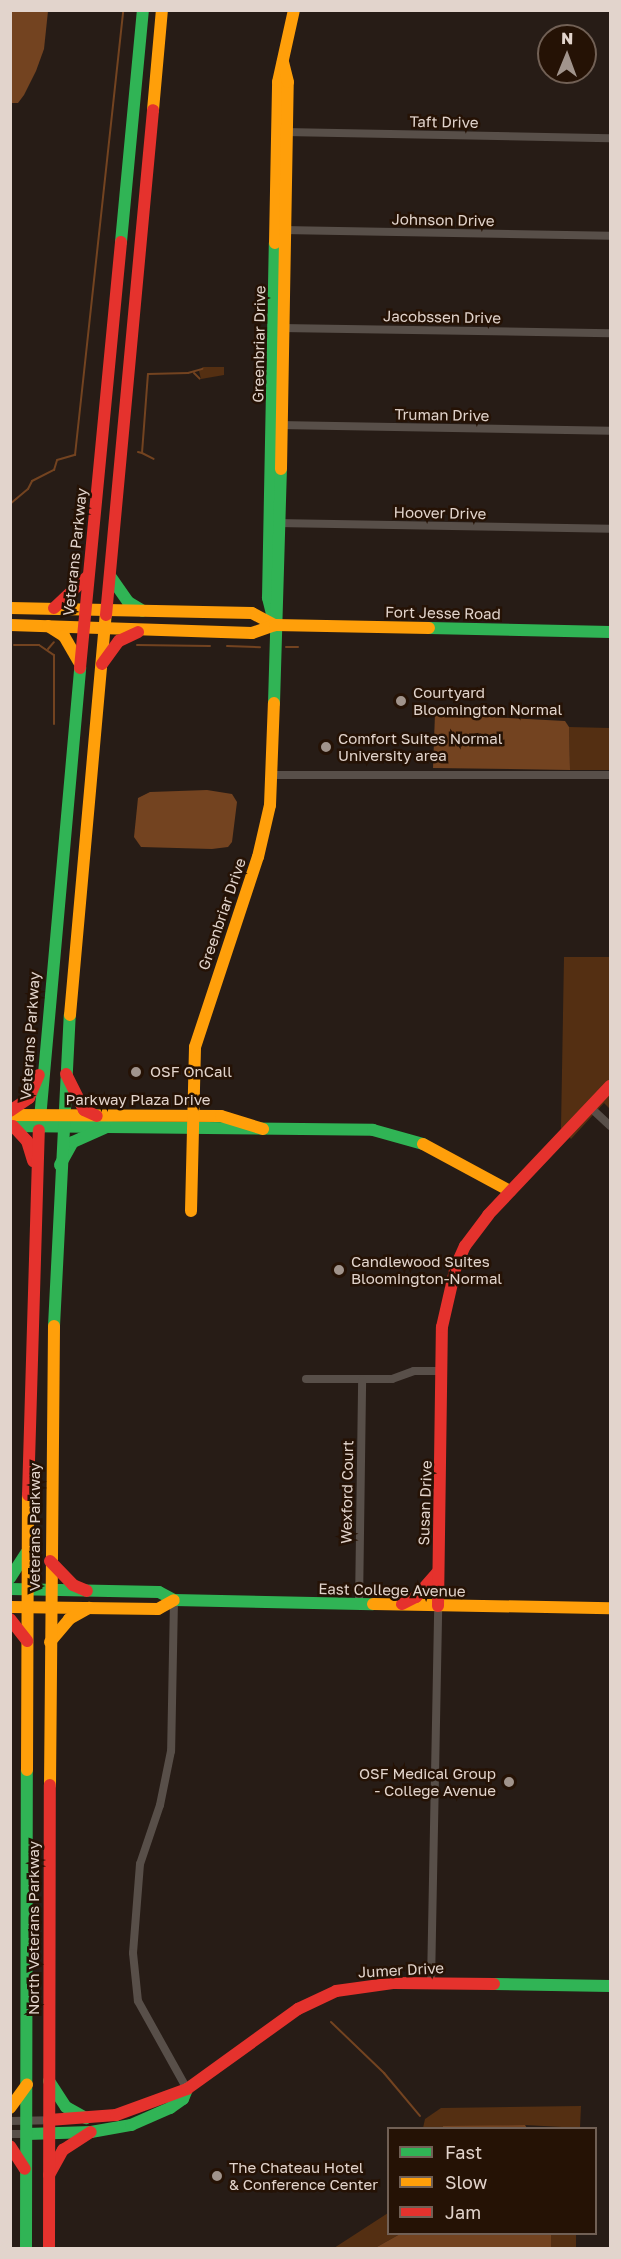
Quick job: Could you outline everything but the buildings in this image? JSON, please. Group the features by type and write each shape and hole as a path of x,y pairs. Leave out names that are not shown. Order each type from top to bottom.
{"main road":[{"name":"Veterans Parkway","path":"26,2248 27,1551 36,1173 43,1067 79,662 143,10"},
{"name":"Veterans Parkway","path":"51,1608 51,1372 65,1072 162,10"},
{"name":"Greenbriar Drive","path":"192,1211 191,1116 198,1031 265,836 273,775 275,625 268,598 275,523 283,62 294,10"},
{"path":"53,609 88,576"},
{"path":"110,576 128,602 144,612"},
{"name":"Fort Jesse Road","path":"10,608 252,613 275,625"},
{"name":"Fort Jesse Road","path":"10,625 252,633 275,625 610,632"},
{"path":"47,626 64,636 79,662"},
{"path":"102,664 119,641 142,630"},
{"path":"36,1173 27,1141 11,1119 29,1098 43,1067"},
{"path":"65,1072 84,1110 96,1116"},
{"name":"Susan Drive","path":"438,1606 441,1371 445,1307 456,1266 475,1230 510,1191 592,1109 610,1086"},
{"name":"Parkway Plaza Drive","path":"62,1121 96,1116 221,1116 262,1129"},
{"name":"Parkway Plaza Drive","path":"11,1119 62,1121 105,1128 262,1129 392,1134 431,1148 510,1191"},
{"path":"59,1168 73,1142 105,1128"},
{"path":"10,1578 27,1551"},
{"path":"50,1561 73,1585 87,1591"},
{"path":"399,1606 416,1597 438,1572"},
{"name":"East College Avenue","path":"10,1589 159,1592 174,1600 399,1606 610,1608"},
{"name":"East College Avenue","path":"10,1607 158,1609 174,1600"},
{"name":"North Veterans Parkway","path":"49,2248 51,1608"},
{"path":"50,1642 69,1619 88,1608"},
{"path":"10,1619 27,1641"},
{"name":"Jumer Drive","path":"49,2120 128,2112 187,2089 313,2000 358,1986 431,1983 610,1986"},
{"path":"49,2081 66,2107 86,2118"},
{"path":"10,2108 27,2085"},
{"name":"Jumer Drive","path":"27,2134 91,2132 131,2125 170,2108 183,2099 187,2089"},
{"path":"49,2175 63,2150 91,2132"},
{"path":"10,2146 26,2172"}],"street":[{"name":"Taft Drive","path":"282,132 610,138"},
{"name":"Johnson Drive","path":"280,230 610,236"},
{"name":"Jacobssen Drive","path":"279,328 610,333"},
{"name":"Truman Drive","path":"277,425 610,431"},
{"name":"Hoover Drive","path":"275,523 610,529"},
{"path":"273,775 610,775"},
{"path":"592,1109 610,1126"},
{"path":"306,1379 362,1380 441,1371"},
{"name":"Wexford Court","path":"359,1605 362,1380"},
{"path":"174,1600 171,1751 160,1804 140,1864 133,1953 138,2001 187,2089"},
{"name":"Susan Drive","path":"431,1983 438,1606"},
{"path":"10,2121 49,2120"},
{"path":"10,2134 27,2134"}],"shaded area":[{"path":"11,10 48,11 44,49 36,71 18,103 11,103"},
{"path":"203,367 224,367 224,375 201,379 199,371"},
{"path":"435,714 565,721 569,727 570,770 433,768"},
{"path":"569,727 610,728 610,770 570,770"},
{"path":"207,790 232,794 237,802 232,842 228,847 212,849 141,847 134,837 138,798 150,792"},
{"path":"564,957 610,957 610,1109 604,1103 571,1139 561,1128"},
{"path":"581,2106 580,2127 525,2125 423,2127 425,2119 441,2108"},
{"path":"525,2125 526,2127 443,2127"},
{"path":"387,2214 387,2235 398,2235 375,2248 334,2248"},
{"path":"398,2235 551,2235 551,2248 375,2248"},
{"path":"551,2235 576,2235 576,2248 551,2248"}],"waterway":[{"path":"10,504 28,489 32,481 54,470 57,460 75,455 123,10"},
{"path":"138,452 142,453 148,374 188,373 202,369"},
{"path":"194,373 200,379"},
{"path":"142,453 154,459"},
{"path":"48,649 54,642"},
{"path":"14,645 39,645 54,655 54,724"},
{"path":"137,645 210,646"},
{"path":"227,646 260,647"},
{"path":"286,647 298,647"},
{"path":"331,2022 384,2073 420,2116"}],"traffic: fast":[{"path":"121,242 143,10"},
{"path":"273,618 268,598 275,243"},
{"path":"274,703 281,469"},
{"path":"110,576 128,602 143,611"},
{"path":"429,628 610,632"},
{"path":"39,1130 80,668"},
{"path":"54,1326 70,1015"},
{"path":"10,1126 373,1130 423,1144"},
{"path":"60,1165 73,1142 105,1128"},
{"path":"10,1578 26,1553"},
{"path":"10,1589 159,1592 174,1600 373,1604"},
{"path":"26,2248 27,1770"},
{"path":"494,1984 610,1986"},
{"path":"49,2081 66,2107 86,2118"},
{"path":"27,2134 91,2132 131,2125 170,2108 183,2099 187,2089"}],"traffic: slow":[{"path":"153,110 162,10"},
{"path":"275,243 278,82 294,10"},
{"path":"281,469 288,82 283,62"},
{"path":"10,608 252,613 275,625"},
{"path":"70,1015 106,615"},
{"path":"10,625 252,633 275,625 429,628"},
{"path":"48,626 64,636 79,662"},
{"path":"191,1211 195,1047 258,857 270,805 274,703"},
{"path":"10,1115 221,1116 263,1129"},
{"path":"423,1144 510,1191"},
{"path":"50,1785 54,1326"},
{"path":"27,1770 28,1495"},
{"path":"10,1607 158,1609 174,1600"},
{"path":"373,1604 610,1608"},
{"path":"50,1642 69,1619 89,1608"},
{"path":"10,2108 27,2085"}],"traffic: jam":[{"path":"106,615 153,110"},
{"path":"80,668 121,242"},
{"path":"54,608 88,576"},
{"path":"102,664 119,641 138,632"},
{"path":"66,1074 84,1110 97,1116"},
{"path":"10,1111 29,1098 39,1075"},
{"path":"438,1606 442,1327 456,1266 465,1246 488,1215 610,1086"},
{"path":"13,1126 27,1141 33,1161"},
{"path":"28,1495 39,1130"},
{"path":"50,1561 73,1585 87,1591"},
{"path":"402,1604 416,1597 438,1572"},
{"path":"10,1619 27,1641"},
{"path":"49,2248 50,1785"},
{"path":"49,2120 116,2115 187,2089 298,2009 336,1991 394,1983 494,1984"},
{"path":"49,2175 63,2150 91,2132"},
{"path":"10,2146 25,2169"}],"place":[{"name":"Courtyard Bloomington Normal","path":"401,701"},
{"name":"Comfort Suites Normal University area","path":"326,747"},
{"name":"OSF OnCall","path":"136,1072"},
{"name":"Candlewood Suites Bloomington-Normal","path":"339,1270"},
{"name":"OSF Medical Group - College Avenue","path":"509,1782"},
{"name":"The Chateau Hotel & Conference Center","path":"217,2176"}]}
